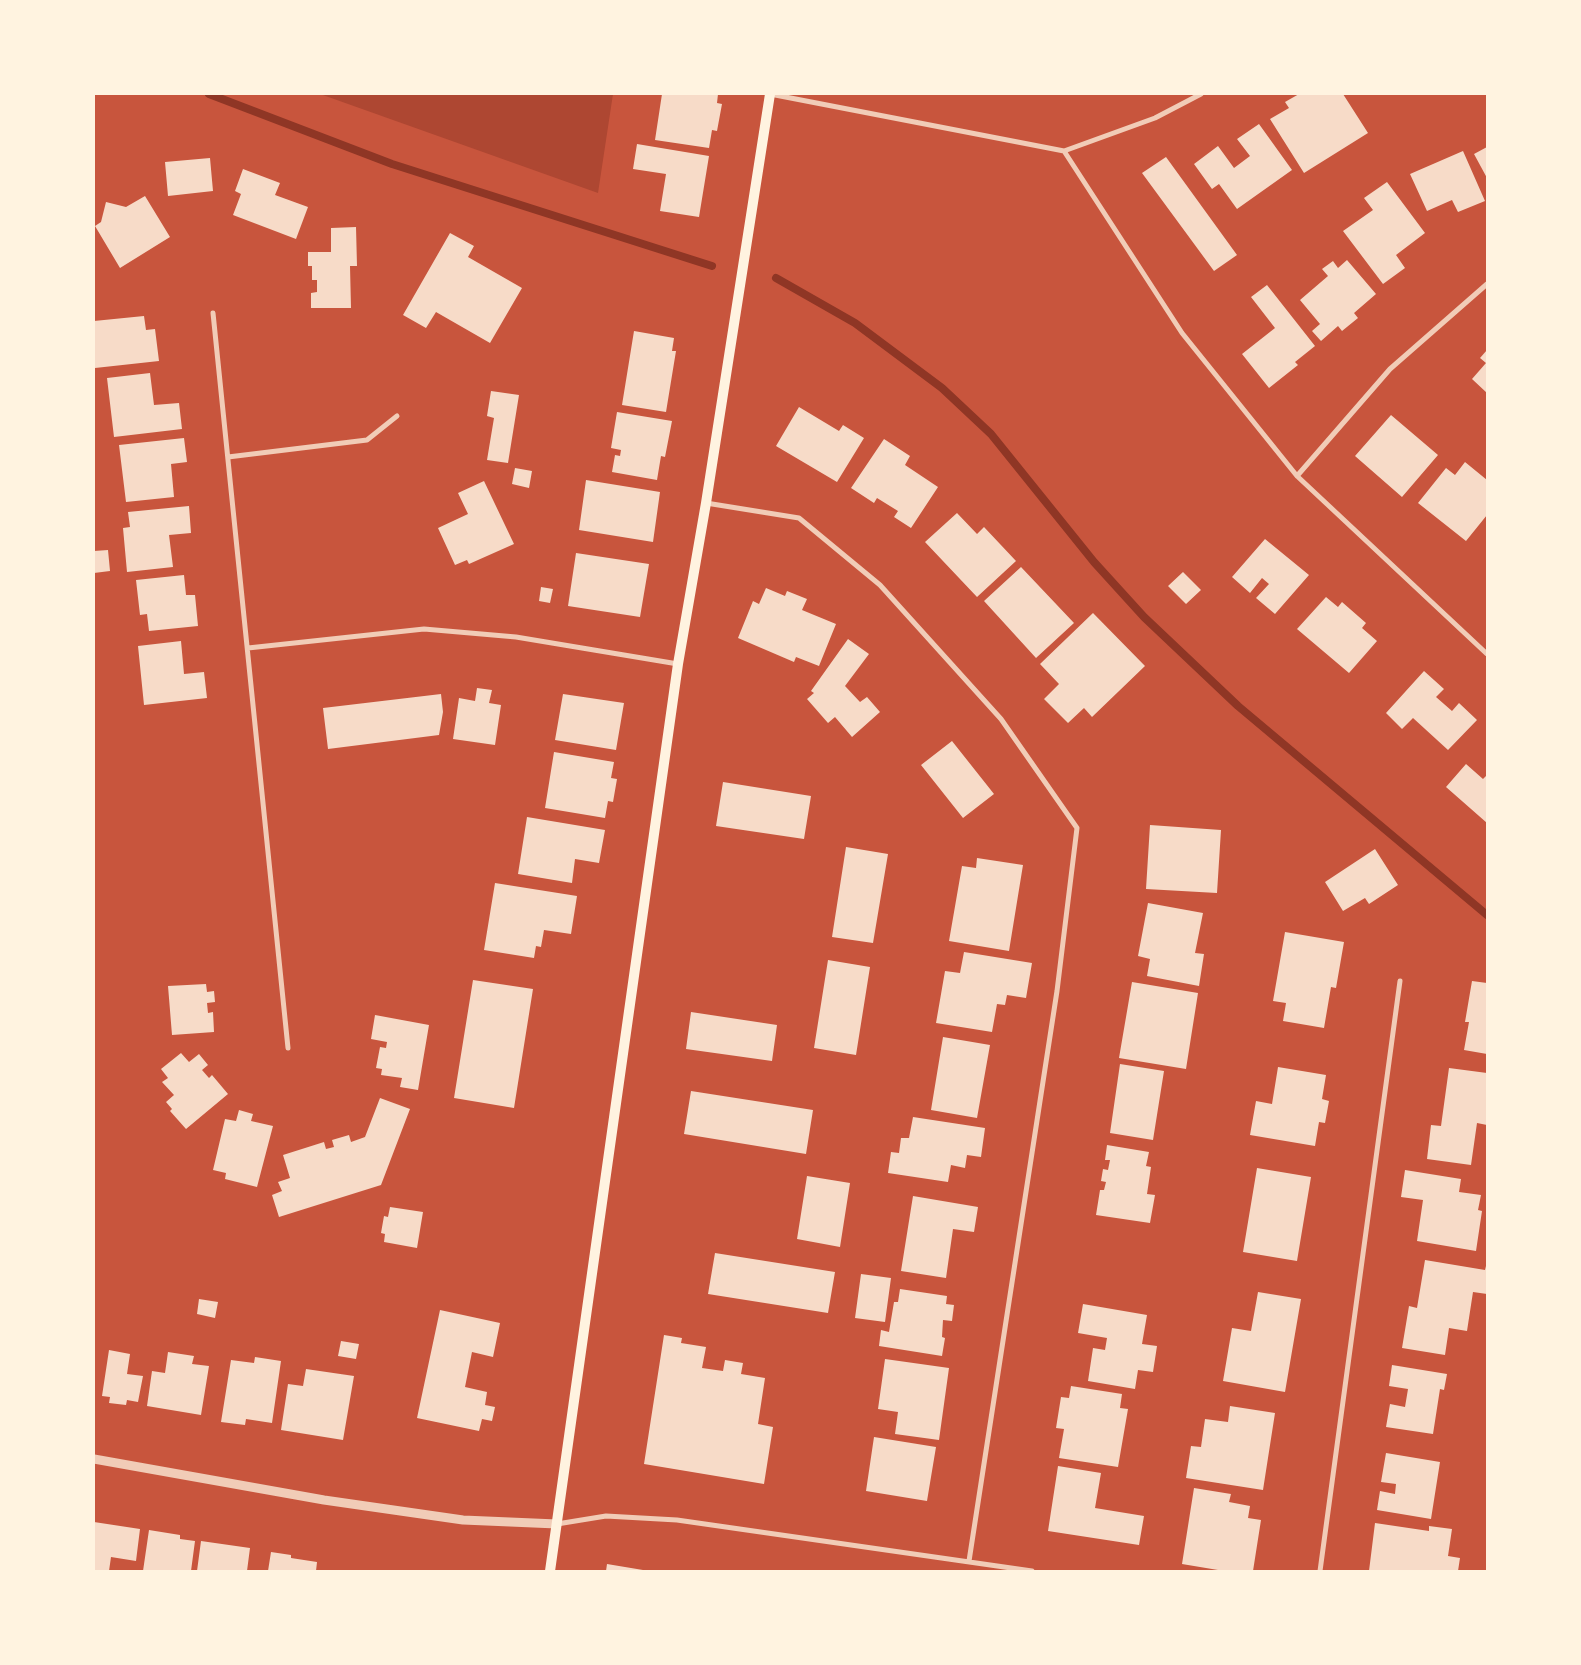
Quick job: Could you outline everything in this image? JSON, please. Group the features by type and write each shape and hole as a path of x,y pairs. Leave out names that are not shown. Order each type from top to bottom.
{"main road":[{"path":"550,1571 678,664 706,503 770,94"}],"street":[{"path":"770,94 1064,151 1156,118 1202,94"},
{"path":"1064,151 1182,333 1297,476 1487,654"},
{"path":"1297,476 1390,369 1487,284"},
{"path":"213,313 288,1048"},
{"path":"228,457 367,440 397,416"},
{"path":"706,503 799,518 880,586 1001,720 1077,828 1057,991 969,1561"},
{"path":"248,648 424,629 516,637 678,664"},
{"path":"1320,1571 1400,981"},
{"path":"94,1459 324,1500 463,1520 557,1524 606,1516 677,1520 1032,1571"}],"shaded area":[{"path":"320,94 613,94 598,193"}],"building":[{"path":"662,94 718,94 717,103 722,104 717,131 712,130 709,148 655,140"},
{"path":"1299,94 1343,94 1368,133 1304,173 1270,119 1289,108 1285,102"},
{"path":"1259,124 1292,170 1237,209 1219,184 1212,189 1194,164 1218,146 1234,168 1250,156 1237,139"},
{"path":"637,144 709,156 699,217 660,211 666,174 633,169"},
{"path":"1487,147 1487,178 1474,154"},
{"path":"1463,151 1485,201 1458,212 1452,200 1427,211 1410,174"},
{"path":"1166,157 1237,255 1214,271 1142,173"},
{"path":"210,158 213,191 168,196 165,162"},
{"path":"243,169 280,183 275,195 308,207 296,239 233,215 241,194 235,191"},
{"path":"1387,182 1425,233 1396,255 1405,268 1383,284 1343,231 1373,210 1364,198"},
{"path":"145,196 170,237 120,268 95,226 101,222 106,202 126,207"},
{"path":"356,227 357,266 350,266 351,308 311,308 311,293 317,292 317,280 312,280 312,266 308,266 308,252 331,252 331,228"},
{"path":"450,233 474,246 468,257 522,288 490,343 436,312 426,328 403,315"},
{"path":"1347,260 1376,294 1354,313 1358,318 1342,331 1338,326 1321,341 1312,331 1320,324 1300,300 1328,276 1322,269 1333,261 1338,268"},
{"path":"1267,285 1315,346 1295,362 1298,365 1269,388 1242,354 1275,328 1251,297"},
{"path":"144,316 146,330 155,329 159,361 95,368 94,321"},
{"path":"634,331 674,338 672,351 676,351 666,412 622,405"},
{"path":"1487,350 1487,393 1472,379 1486,363 1480,358"},
{"path":"150,373 154,405 179,403 182,429 114,437 107,378"},
{"path":"491,391 519,395 508,463 487,460 494,418 487,416"},
{"path":"799,407 839,431 843,425 864,438 837,482 776,446"},
{"path":"617,412 672,421 665,457 661,456 657,480 612,472 615,455 620,456 621,450 611,448"},
{"path":"1391,415 1438,455 1402,497 1355,456"},
{"path":"184,438 187,462 171,464 174,497 126,502 119,445"},
{"path":"884,439 910,456 905,465 938,487 911,528 894,517 898,511 877,498 874,503 851,488"},
{"path":"1465,462 1487,480 1487,515 1466,541 1418,503 1446,468 1455,475"},
{"path":"515,468 532,471 529,488 512,484"},
{"path":"586,480 660,492 653,542 579,530"},
{"path":"484,481 514,544 469,564 467,560 455,565 438,528 468,514 458,493"},
{"path":"189,506 191,533 169,535 173,567 127,572 123,528 130,527 128,512"},
{"path":"957,513 977,534 984,527 1016,561 977,597 925,542"},
{"path":"1265,539 1309,575 1275,614 1256,598 1269,584 1262,578 1250,593 1232,577"},
{"path":"108,550 110,571 94,573 94,551"},
{"path":"576,553 649,564 640,617 568,606"},
{"path":"1021,567 1074,623 1036,658 984,601"},
{"path":"1183,572 1201,590 1186,604 1168,586"},
{"path":"184,575 186,595 195,595 198,626 149,631 147,614 140,615 136,580"},
{"path":"541,587 553,589 550,603 539,601"},
{"path":"766,588 785,596 787,591 807,599 802,610 836,624 819,666 796,657 794,662 738,638 753,601 759,604"},
{"path":"1326,597 1338,607 1342,602 1366,623 1362,628 1377,641 1349,673 1297,629"},
{"path":"1093,613 1145,666 1092,717 1084,708 1068,723 1044,699 1059,684 1040,664"},
{"path":"848,639 869,654 845,686 860,702 867,697 880,712 852,737 835,717 828,723 807,699 814,693 811,691"},
{"path":"181,641 184,674 204,672 207,698 144,705 138,646"},
{"path":"1424,671 1444,689 1436,697 1452,711 1459,703 1477,720 1448,750 1413,718 1402,729 1386,713"},
{"path":"477,688 492,690 489,703 501,705 495,745 453,739 459,698 475,701"},
{"path":"441,694 443,712 439,735 328,749 323,708"},
{"path":"563,694 624,703 616,750 555,740"},
{"path":"952,741 994,794 963,818 921,765"},
{"path":"554,752 614,762 611,778 617,779 613,802 608,801 605,818 545,808"},
{"path":"1466,764 1483,779 1487,775 1487,823 1446,787"},
{"path":"723,782 811,796 804,839 716,826"},
{"path":"527,817 605,830 599,863 575,859 572,883 518,874"},
{"path":"1150,825 1221,830 1217,893 1146,889"},
{"path":"846,847 888,854 873,943 832,937"},
{"path":"1375,849 1398,885 1369,904 1365,898 1343,911 1325,882"},
{"path":"977,858 1023,865 1009,951 949,941 962,866 976,868"},
{"path":"495,883 577,896 571,934 544,930 541,947 536,946 534,958 484,950"},
{"path":"1148,903 1203,913 1195,953 1204,954 1199,986 1147,976 1150,959 1138,956"},
{"path":"1285,932 1344,942 1336,988 1331,987 1324,1028 1283,1021 1286,1003 1273,1001"},
{"path":"964,952 1032,963 1026,998 1007,995 1005,1005 997,1004 992,1032 936,1023 945,971 960,973"},
{"path":"828,960 870,967 856,1055 814,1048"},
{"path":"473,980 533,989 514,1108 454,1098"},
{"path":"1472,981 1487,983 1487,1054 1464,1050 1469,1022 1465,1022"},
{"path":"1132,982 1198,993 1186,1069 1119,1058"},
{"path":"206,984 207,992 214,991 215,1002 207,1003 208,1013 213,1012 214,1032 172,1035 168,986"},
{"path":"691,1012 777,1025 772,1061 686,1049"},
{"path":"375,1015 429,1025 418,1090 400,1087 402,1078 381,1075 382,1069 376,1068 380,1047 386,1048 387,1042 371,1039"},
{"path":"943,1037 990,1045 977,1118 931,1110"},
{"path":"181,1053 189,1062 199,1054 208,1065 202,1070 209,1078 212,1075 228,1094 186,1129 170,1111 172,1109 166,1102 174,1095 162,1082 168,1078 161,1069"},
{"path":"1120,1064 1164,1071 1153,1140 1110,1133"},
{"path":"1278,1067 1326,1075 1322,1099 1329,1101 1325,1123 1319,1122 1315,1146 1250,1135 1256,1101 1272,1104"},
{"path":"1449,1068 1487,1073 1487,1125 1477,1123 1471,1165 1427,1159 1431,1125 1441,1126"},
{"path":"691,1091 813,1110 806,1154 684,1134"},
{"path":"380,1098 410,1109 381,1185 279,1217 272,1195 282,1191 278,1182 290,1178 283,1155 324,1142 326,1149 334,1147 332,1140 349,1135 351,1142 365,1137"},
{"path":"239,1110 253,1114 251,1121 273,1126 257,1187 225,1179 226,1173 213,1170 225,1119 236,1121"},
{"path":"913,1117 985,1128 981,1157 967,1155 965,1168 951,1165 948,1182 888,1173 891,1152 899,1153 901,1138 909,1138"},
{"path":"1107,1145 1149,1152 1146,1166 1151,1167 1147,1194 1155,1195 1150,1223 1096,1215 1100,1190 1104,1190 1106,1182 1101,1181 1103,1169 1108,1170 1110,1160 1105,1160"},
{"path":"1257,1168 1311,1177 1297,1261 1243,1252"},
{"path":"1405,1170 1461,1179 1459,1192 1481,1195 1478,1210 1482,1211 1476,1251 1417,1241 1423,1200 1401,1197"},
{"path":"807,1176 850,1183 840,1247 797,1239"},
{"path":"913,1196 978,1207 974,1232 953,1229 946,1278 901,1271"},
{"path":"390,1207 423,1212 417,1248 384,1242 385,1234 381,1233 384,1216 388,1217"},
{"path":"715,1253 835,1272 828,1313 708,1294"},
{"path":"1425,1260 1485,1270 1487,1262 1487,1294 1473,1292 1467,1331 1449,1328 1445,1355 1402,1348 1409,1306 1417,1308"},
{"path":"861,1274 891,1278 885,1322 855,1318"},
{"path":"900,1289 947,1296 946,1304 954,1305 952,1321 943,1320 942,1337 945,1338 942,1356 879,1346 881,1330 889,1332 894,1302 898,1302"},
{"path":"1258,1292 1301,1299 1285,1392 1223,1381 1232,1328 1251,1331"},
{"path":"199,1299 218,1302 215,1318 197,1314"},
{"path":"1083,1304 1147,1315 1142,1344 1157,1346 1153,1372 1138,1370 1135,1389 1088,1381 1093,1348 1105,1350 1107,1338 1078,1333"},
{"path":"440,1310 500,1323 493,1357 472,1352 465,1387 487,1392 485,1405 495,1407 492,1421 482,1419 479,1431 417,1418"},
{"path":"664,1335 682,1338 681,1343 706,1347 702,1368 723,1371 725,1360 743,1363 741,1374 765,1378 758,1424 773,1427 764,1484 644,1464"},
{"path":"341,1341 359,1344 356,1359 338,1356"},
{"path":"109,1350 130,1354 127,1374 143,1376 138,1402 127,1400 126,1405 109,1403 110,1397 102,1396"},
{"path":"168,1352 194,1356 192,1364 209,1366 201,1415 147,1406 152,1371 165,1373"},
{"path":"255,1357 281,1361 272,1423 246,1419 245,1425 221,1422 231,1360 254,1363"},
{"path":"885,1359 949,1368 939,1440 895,1434 898,1412 878,1409"},
{"path":"1392,1365 1447,1374 1444,1390 1440,1389 1433,1434 1386,1427 1390,1404 1405,1407 1408,1389 1389,1386"},
{"path":"306,1369 354,1376 343,1440 281,1430 288,1384 303,1386"},
{"path":"1071,1386 1122,1394 1120,1408 1128,1409 1118,1467 1059,1458 1064,1429 1056,1428 1061,1397 1069,1398"},
{"path":"1230,1406 1275,1413 1263,1490 1186,1478 1191,1446 1201,1447 1205,1419 1228,1422"},
{"path":"874,1437 936,1447 927,1501 866,1491"},
{"path":"1386,1453 1440,1462 1431,1519 1377,1510 1380,1491 1395,1494 1396,1484 1381,1482"},
{"path":"1058,1466 1101,1473 1095,1508 1144,1516 1139,1545 1048,1531"},
{"path":"1194,1488 1231,1494 1229,1502 1250,1506 1248,1518 1261,1520 1253,1571 1224,1571 1182,1564"},
{"path":"94,1522 140,1529 136,1561 111,1557 109,1571 94,1571"},
{"path":"1375,1523 1429,1531 1429,1526 1452,1529 1448,1556 1460,1558 1458,1571 1369,1571"},
{"path":"149,1530 180,1535 180,1539 195,1541 191,1571 143,1571"},
{"path":"201,1541 250,1548 247,1571 197,1571"},
{"path":"271,1552 291,1555 291,1558 317,1562 316,1571 268,1571"},
{"path":"607,1564 643,1570 643,1571 606,1571"}],"waterway":[{"path":"209,94 392,164 712,266"},
{"path":"776,278 855,323 942,388 991,434 1094,562 1144,617 1238,706 1487,915"}]}
